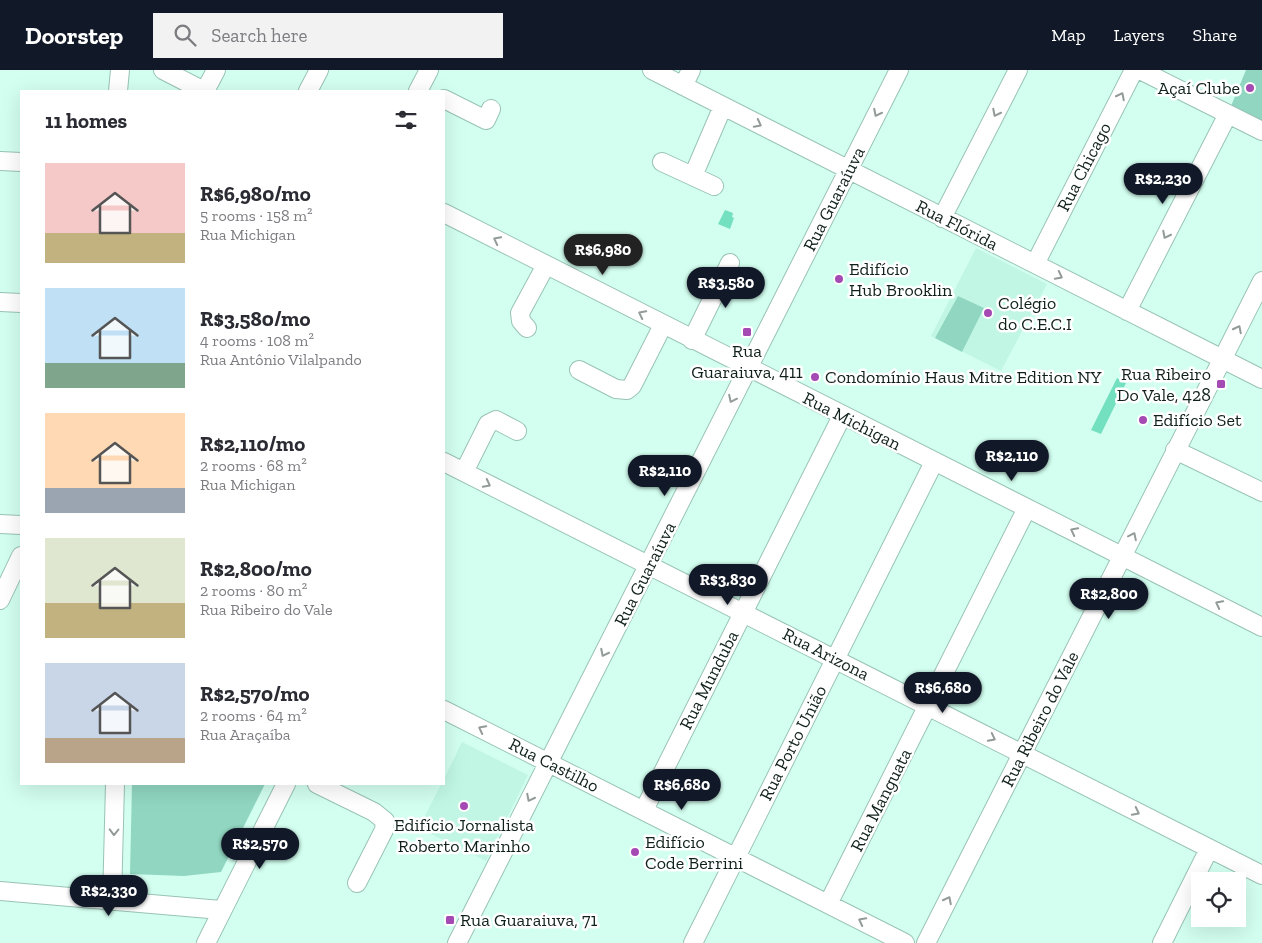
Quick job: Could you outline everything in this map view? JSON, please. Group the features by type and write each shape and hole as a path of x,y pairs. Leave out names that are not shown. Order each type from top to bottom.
{"street":[{"path":"118,90 120,70"},
{"path":"163,70 203,90"},
{"path":"206,90 216,70"},
{"path":"309,90 319,70"},
{"path":"422,90 429,70"},
{"name":"Rua Flórida","path":"652,70 1262,379"},
{"path":"683,86 691,70"},
{"name":"Rua Guaraíuva","path":"457,943 899,70"},
{"path":"942,218 1018,70"},
{"name":"Rua Chicago","path":"1035,264 1134,70"},
{"path":"1140,70 1262,131"},
{"path":"445,99 491,118"},
{"path":"692,176 723,106"},
{"path":"1127,311 1228,114"},
{"path":"0,161 20,162"},
{"path":"662,162 714,186"},
{"name":"Rua Michigan","path":"445,214 842,416 1262,626"},
{"path":"692,340 730,262"},
{"path":"527,328 521,321 520,314 546,265"},
{"name":"Rua Ribeiro do Vale","path":"926,943 1262,281"},
{"path":"0,302 20,303"},
{"path":"579,370 616,389 627,390 632,386 663,325"},
{"name":"Rua Munduba","path":"644,810 842,416"},
{"path":"464,472 491,421 496,420 517,431"},
{"path":"1175,450 1262,492"},
{"name":"Rua Arizona","path":"445,462 1262,875"},
{"name":"Rua Porto União","path":"693,943 934,462"},
{"name":"Rua Manguata","path":"828,904 1027,508"},
{"path":"0,524 20,525"},
{"path":"0,600 20,558"},
{"name":"Rua Castilho","path":"445,710 905,943"},
{"path":"112,900 115,785"},
{"path":"206,943 285,785"},
{"path":"319,785 374,812 385,821 384,830 357,883"},
{"path":"1162,943 1210,849"},
{"path":"0,891 221,910"}],"shaded area":[{"name":"Açaí Clube","path":"1246,70 1262,70 1262,121 1231,106"},
{"path":"725,210 733,213 732,217 734,218 730,229 718,224"},
{"name":"Colégio do C.E.C.I","path":"976,248 1047,284 1001,371 931,336"},
{"path":"958,296 984,308 962,352 935,338"},
{"path":"1117,378 1126,383 1101,434 1091,430"},
{"path":"462,742 528,775 486,861 419,828 440,785 445,785 445,777"},
{"path":"132,785 264,785 221,872 184,876 130,874"}],"place":[{"name":"Açaí Clube","path":"1250,88"},
{"name":"Edifício Hub Brooklin","path":"839,279"},
{"name":"Colégio do C.E.C.I","path":"988,313"},
{"name":"Rua Guaraiuva, 411","path":"747,332"},
{"name":"Condomínio Haus Mitre Edition NY","path":"815,377"},
{"name":"Rua Ribeiro Do Vale, 428","path":"1221,384"},
{"name":"Edifício Set","path":"1143,420"},
{"name":"Edifício Jornalista Roberto Marinho","path":"464,806"},
{"name":"Edifício Code Berrini","path":"635,852"},
{"name":"Rua Guaraiuva, 71","path":"450,920"}]}
